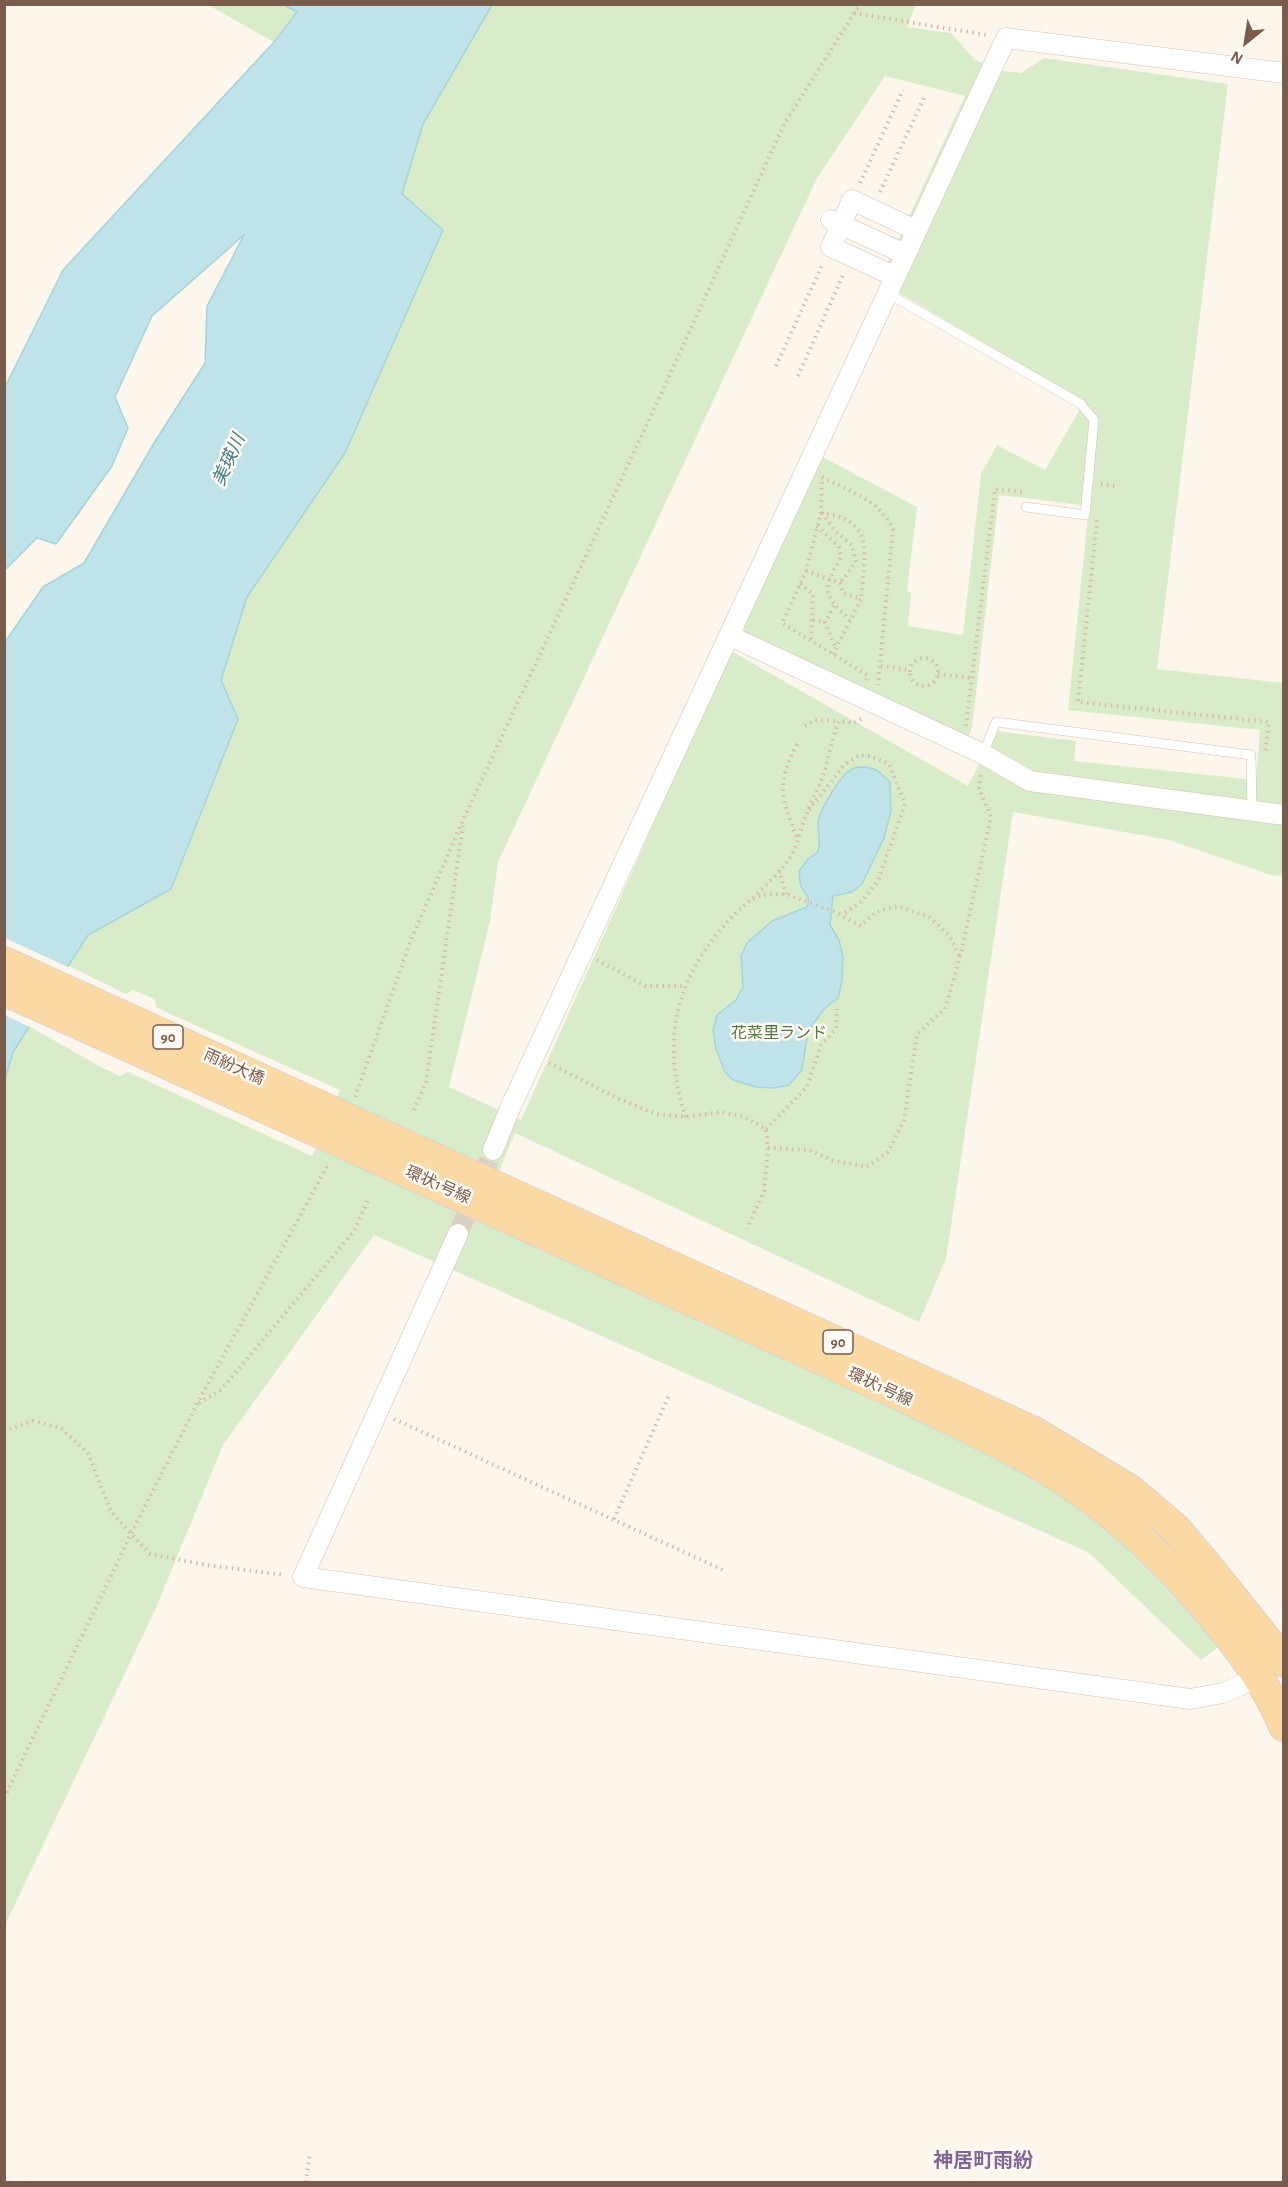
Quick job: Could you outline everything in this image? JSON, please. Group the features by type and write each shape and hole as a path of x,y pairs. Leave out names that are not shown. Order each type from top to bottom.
{"main road":[{"name":"雨紛大橋","path":"4,963 336,1126"},
{"name":"雨紛大橋","path":"4,990 336,1126"},
{"name":"環状1号線","path":"336,1126 1020,1455 1094,1500 1145,1542 1193,1592 1229,1636 1271,1670 1276,1708 1284,1726"}],"street":[{"path":"493,1150 729,636 814,473 890,284 1006,38 1284,73"},
{"path":"890,284 851,256 831,247 836,222 852,200 916,230"},
{"path":"851,256 873,209"},
{"path":"836,222 905,254"},
{"path":"729,636 869,701 984,750 1030,781 1284,815"},
{"path":"458,1233 303,1577 1190,1699 1223,1693 1271,1670"}],"lane":[{"path":"890,284 1081,404 1094,420 1085,515 1026,507"},
{"path":"984,750 996,722 1251,755 1252,812"}],"path":[{"path":"4,1798 132,1532 336,1126 411,940 464,818 784,124 860,4"},
{"path":"854,13 1006,38"},
{"path":"852,200 903,90"},
{"path":"873,209 924,98"},
{"path":"776,366 831,247"},
{"path":"798,376 851,256"},
{"path":"805,726 815,720 854,723 869,715 867,675 782,623 806,571 821,513 814,473"},
{"path":"814,473 876,504 886,515 893,529 881,666 869,701"},
{"path":"1100,495 1101,484 1116,486"},
{"path":"768,1149 809,1150 832,1160 866,1167 888,1152 904,1120 917,1034 945,1009 960,957 991,817 979,789 984,750 965,733 995,489 1029,493"},
{"path":"821,513 836,532 852,545 856,562 840,583"},
{"path":"821,513 835,514 859,528 865,543 861,599 833,654"},
{"path":"1098,518 1077,702 1269,722 1265,755"},
{"path":"817,526 838,548 841,558 828,578 827,593 834,606 850,621"},
{"path":"806,571 840,583 843,592 861,599"},
{"path":"800,584 813,594 811,641"},
{"path":"825,622 834,606"},
{"path":"813,620 825,622"},
{"path":"825,622 836,648"},
{"path":"926,658 934,662 938,675 934,683 925,687 915,684 910,670 914,662 926,658"},
{"path":"881,666 910,670"},
{"path":"938,675 972,678"},
{"path":"686,1117 673,1070 673,1032 689,976 707,944 792,855 805,815 823,776 832,736 839,721"},
{"path":"797,744 786,765 782,783 785,806 797,839"},
{"path":"805,815 844,765 859,755 870,756 889,765 904,804 878,881 861,901 842,915"},
{"path":"414,1110 426,1082 464,818"},
{"path":"779,870 786,894"},
{"path":"749,900 761,895 786,894 835,912 861,926 876,912 897,906 929,917 949,935 960,957"},
{"path":"583,953 646,986 686,986"},
{"path":"766,1129 807,1087 821,1045 836,1029 837,1009"},
{"path":"535,1055 617,1098 656,1114 686,1117 720,1112 742,1116 766,1129"},
{"path":"747,1229 764,1191 768,1149 766,1129"},
{"path":"197,1404 221,1390 354,1231 369,1198"},
{"path":"614,1519 670,1393"},
{"path":"377,1411 723,1570"},
{"path":"4,1431 33,1421 61,1428 88,1453 111,1512 150,1554 206,1565 303,1577"},
{"path":"306,2182 310,2153"}],"green space":[{"path":"208,5 284,5 297,11 274,42"},
{"name":"花菜里ランド","path":"492,5 916,5 907,27 951,33 975,60 1003,71 1021,73 1044,58 1228,84 1157,669 1283,683 1283,875 1274,876 1169,840 1013,812 946,1259 919,1322 515,1133 497,1176 335,1102 340,1090 157,1008 154,999 133,990 126,994 69,966 88,935 171,888 238,719 221,680 247,597 345,453 402,194 423,124","holes":["885,76 965,96 879,281 1084,402 1045,470 997,445 981,474 963,635 908,626 911,592 907,591 917,507 819,455 742,623 746,637 966,741 972,728 999,495 1089,506 1068,710 1260,730 1256,780 1074,761 1076,741 997,731 968,786 731,651 521,1120 449,1087 490,921 498,862 817,178"]},
{"path":"29,1026 120,1076 128,1072 312,1156 318,1144 886,1404 1047,1483 1138,1550 1221,1645 1201,1660 1088,1552 374,1235 223,1445 156,1608 5,1925 4,1079 13,1052"}],"water":[{"name":"美瑛川","path":"284,5 492,5 423,124 402,194 443,230 345,453 247,597 221,680 238,719 171,889 88,935 13,1052 5,1079 5,642 43,587 84,563 154,443 205,363 207,306 244,235 152,316 115,397 128,428 112,466 56,544 37,538 5,570 5,387 63,270 274,42 297,12"},
{"path":"866,767 877,770 890,782 891,811 884,838 862,884 852,892 833,896 830,925 839,940 843,957 842,981 838,998 824,1009 808,1031 802,1070 789,1085 774,1088 756,1087 733,1080 725,1072 716,1049 713,1030 717,1015 736,1000 743,987 741,956 747,943 772,921 807,907 808,898 801,886 799,871 808,859 818,852 819,818 836,785 847,772 855,768"}],"pier":[{"path":"5,938 70,968 32,1028 5,1015"}],"tunnel":[{"path":"458,1234 493,1150"}],"district":[{"name":"神居町雨紛","path":"983,2161"}]}
